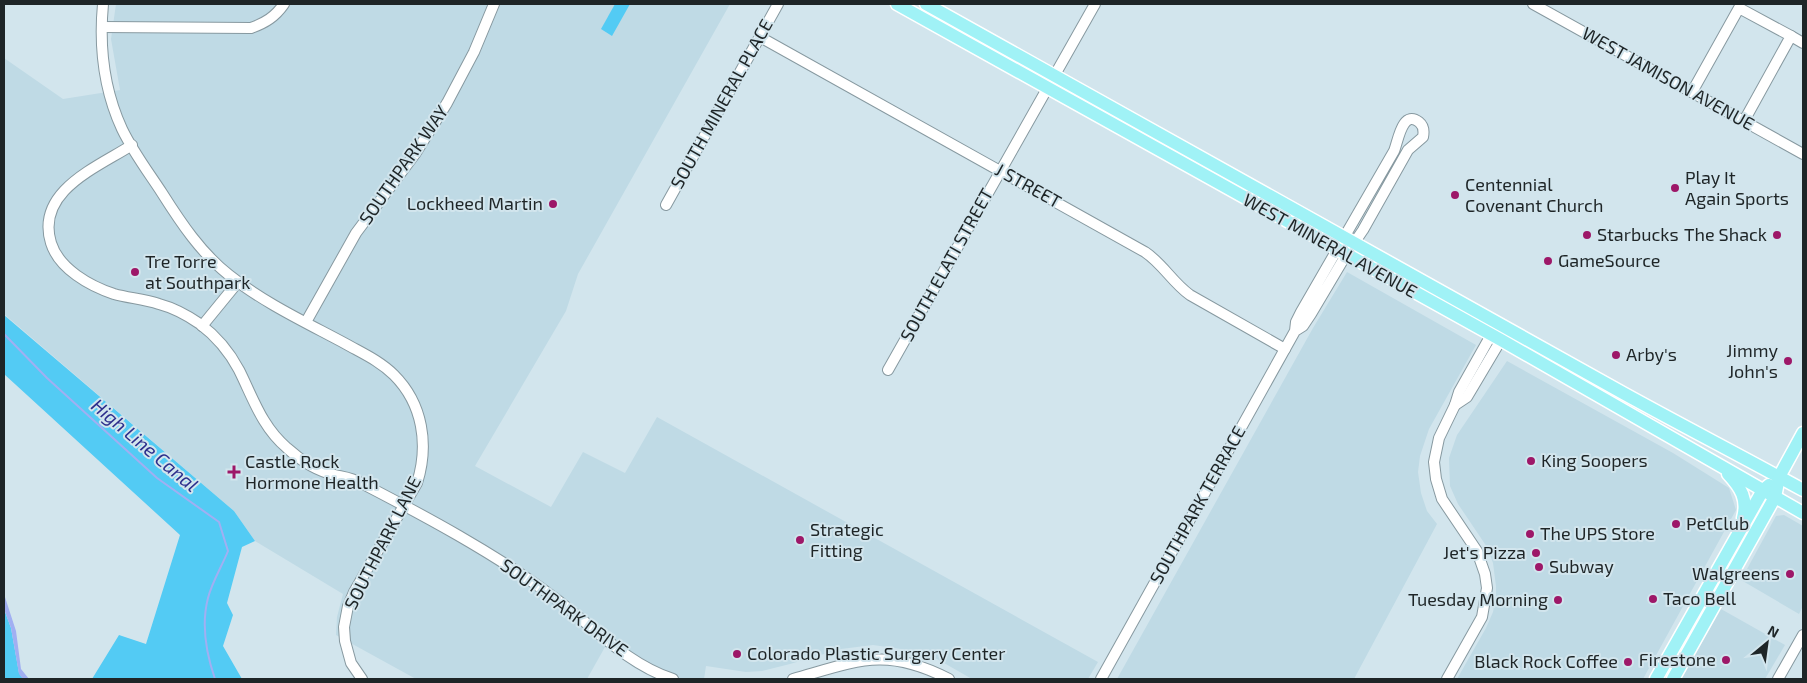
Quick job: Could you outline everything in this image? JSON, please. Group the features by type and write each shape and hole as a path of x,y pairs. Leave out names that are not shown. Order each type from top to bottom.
{"main road":[{"name":"WEST MINERAL AVENUE","path":"897,4 1496,338 1803,513"},
{"name":"WEST MINERAL AVENUE","path":"926,4 1668,418 1715,441 1803,490"},
{"path":"1673,679 1775,497 1779,477 1803,433"},
{"path":"1721,466 1740,488 1744,500 1744,513 1735,537"},
{"path":"1656,679 1763,490 1779,477"}],"street":[{"name":"SOUTHPARK LANE","path":"104,4 102,53 108,88 117,116 132,145 191,236 213,260 238,282 260,297 381,364 401,383 414,404 421,424 423,438 423,457 417,483 354,592 344,627 345,641 351,663 362,679"},
{"path":"102,27 251,28 267,21 278,13 284,4"},
{"name":"SOUTHPARK WAY","path":"306,322 356,233 414,154 447,103 474,52 493,4"},
{"name":"SOUTH MINERAL PLACE","path":"666,205 778,4"},
{"name":"SOUTH ELATI STREET","path":"888,370 1095,4"},
{"name":"WEST JAMISON AVENUE","path":"1533,4 1803,154"},
{"path":"1692,92 1735,6 1803,43"},
{"path":"1744,121 1791,36"},
{"name":"J STREET","path":"760,37 1145,252 1154,258 1182,289 1190,295 1285,349"},
{"path":"1413,119 1417,121 1421,124 1424,131 1423,137 1408,150 1363,230 1349,240 1394,151 1403,124 1407,120 1413,119"},
{"name":"SOUTHPARK DRIVE","path":"132,145 73,181 57,198 50,215 49,231 51,244 68,268 84,280 114,294 173,309 202,326 218,341 232,360 262,418 287,449 322,470 358,481 515,570 552,596 633,659 651,670 674,679"},
{"name":"SOUTHPARK TERRACE","path":"1101,679 1285,349 1295,332 1303,326 1311,314 1341,252 1349,240"},
{"path":"202,326 238,282"},
{"path":"1447,679 1482,617 1487,588 1485,574 1477,551 1442,499 1436,479 1434,462 1436,448 1455,406 1467,397 1503,325"},
{"path":"1778,679 1803,635"},
{"path":"793,679 867,659 889,659 915,664 949,679"}],"shaded area":[{"path":"116,4 730,4 578,274 566,311 475,466 551,507 583,452 625,473 657,417 1098,662 1088,679 972,679 937,659 915,651 873,645 841,649 762,671 746,672 706,666 704,679 655,679 633,667 605,647 587,679 416,679 336,635 337,617 343,594 255,541 234,511 4,314 4,58 63,99 120,90 111,39"},
{"path":"615,4 630,4 612,36 601,29"},
{"path":"1347,272 1476,345 1429,429 1420,456 1418,472 1421,493 1427,511 1437,524 1354,679 1117,679 1313,328"},
{"path":"4,315 234,511 255,541 242,547 227,603 233,615 223,646 242,679 92,679 119,635 146,644 180,535 4,374"},
{"path":"1507,361 1673,453 1729,488 1736,510 1643,679 1457,679 1493,612 1496,586 1493,563 1487,547 1458,504 1450,486 1449,458 1457,435"},
{"path":"1784,515 1803,526 1803,606 1799,614 1741,580 1776,516"},
{"path":"4,594 16,631 21,669 29,679 23,679 19,674 11,628 4,609"},
{"path":"4,609 11,628 19,673 23,679 4,679"},
{"path":"1721,609 1785,645 1765,679 1681,679"}],"waterway":[{"name":"High Line Canal","path":"4,334 47,378 157,478 219,522 228,551 210,592 205,618 207,649 215,679"}],"place":[{"name":"Play It Again Sports","path":"1675,188"},
{"name":"Centennial Covenant Church","path":"1455,195"},
{"name":"Lockheed Martin","path":"553,204"},
{"name":"Starbucks","path":"1587,235"},
{"name":"The Shack","path":"1777,235"},
{"name":"GameSource","path":"1548,261"},
{"name":"Tre Torre at Southpark","path":"135,272"},
{"name":"Arby's","path":"1616,355"},
{"name":"Jimmy John's","path":"1788,361"},
{"name":"King Soopers","path":"1531,461"},
{"name":"Castle Rock Hormone Health","path":"234,472"},
{"name":"PetClub","path":"1676,524"},
{"name":"The UPS Store","path":"1530,534"},
{"name":"Strategic Fitting","path":"800,540"},
{"name":"Jet's Pizza","path":"1536,553"},
{"name":"Subway","path":"1539,567"},
{"name":"Walgreens","path":"1790,574"},
{"name":"Taco Bell","path":"1653,599"},
{"name":"Tuesday Morning","path":"1558,600"},
{"name":"Colorado Plastic Surgery Center","path":"737,654"},
{"name":"Firestone","path":"1726,660"},
{"name":"Black Rock Coffee","path":"1628,662"}]}
